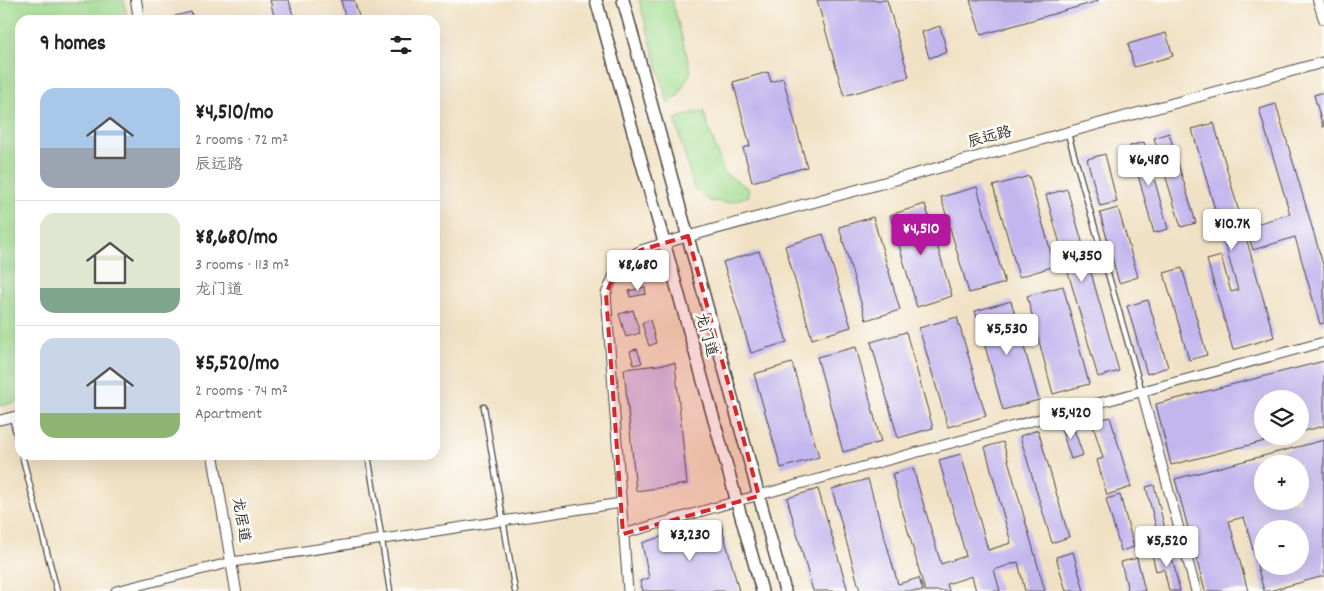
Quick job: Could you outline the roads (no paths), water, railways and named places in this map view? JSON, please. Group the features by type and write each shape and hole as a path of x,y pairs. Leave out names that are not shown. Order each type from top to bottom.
{"main road":[{"name":"龙门道","path":"596,0 762,591"},
{"name":"龙门道","path":"623,0 785,591"}],"street":[{"path":"136,0 138,15"},
{"path":"1318,0 1324,19"},
{"name":"辰远路","path":"664,243 1324,62"},
{"path":"628,591 606,294 619,263 641,250 664,243"},
{"path":"623,534 736,501 1324,342"},
{"path":"1142,392 1196,591"},
{"path":"0,420 15,416"},
{"name":"龙居道","path":"215,460 236,591"},
{"path":"116,591 232,562 621,503"}],"lane":[{"path":"1068,132 1142,392"},
{"path":"484,407 515,591"},
{"path":"23,460 57,591"},
{"path":"369,460 390,591"}]}
